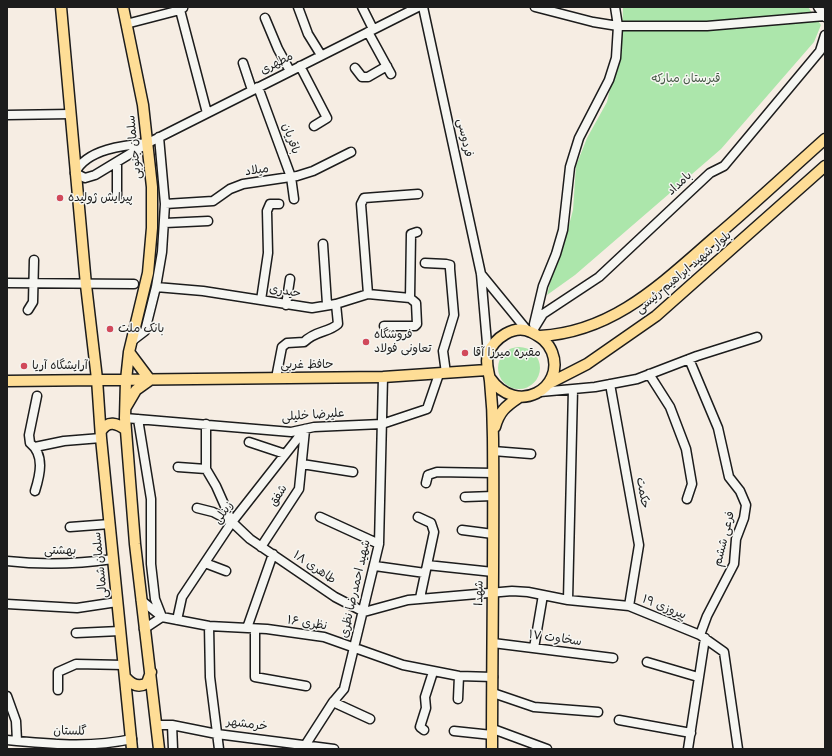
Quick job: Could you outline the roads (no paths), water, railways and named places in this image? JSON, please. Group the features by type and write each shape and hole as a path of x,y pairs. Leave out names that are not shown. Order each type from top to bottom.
{"main road":[{"path":"61,7 86,285 97,379"},
{"name":"سلمان جنوبی","path":"123,7 143,105 152,186 152,228 146,285 129,352 126,380"},
{"name":"بلوار شهید ابراهیم رئیسی","path":"533,333 560,335 582,330 634,304 665,280 759,200 825,139"},
{"name":"بلوار شهید ابراهیم رئیسی","path":"548,384 588,364 656,316 825,166"},
{"path":"519,330 533,333 547,343 553,353 553,374 548,384 540,392 518,398 506,406 498,416 493,436 488,355 493,345 501,337 519,330"},
{"path":"125,413 136,390 150,380 129,352"},
{"name":"حافظ غربی","path":"7,381 383,377 442,374 489,374"},
{"path":"489,374 497,388 506,395 518,398"},
{"name":"سلمان شمالی","path":"97,379 101,434 132,744"},
{"path":"126,380 126,430 141,600 151,672 159,749"},
{"path":"101,434 103,427 112,423 116,423 126,430"},
{"name":"شهدا","path":"492,749 493,436"},
{"path":"126,678 134,685 143,685 147,683 151,672"}],"street":[{"path":"298,7 308,34 321,55"},
{"path":"362,7 371,31 391,74"},
{"name":"مطهری","path":"148,143 125,145 100,153 81,164 76,173 88,178 159,137 418,7"},
{"name":"فردوسی","path":"423,7 481,274 488,355"},
{"path":"534,7 593,22 618,26 707,26 825,16"},
{"path":"533,333 543,286 556,254 563,230 570,167 579,138 610,80 616,58 618,26 615,7"},
{"path":"818,7 825,16"},
{"path":"126,24 182,9 207,113"},
{"path":"265,18 278,49 290,71"},
{"name":"بامداد","path":"533,333 543,314 599,277 710,173 724,166 820,51 825,35"},
{"name":"باقریان","path":"243,63 291,177 294,199"},
{"path":"300,66 327,118 314,126"},
{"path":"355,68 362,77 368,77 387,66"},
{"path":"7,115 71,114"},
{"path":"132,341 145,331 156,287 162,252 165,204 159,137"},
{"name":"میلاد","path":"165,204 213,201 230,189 243,184 291,177 313,171 351,152"},
{"path":"117,162 117,196"},
{"path":"368,294 361,204 364,198 418,194"},
{"path":"261,300 268,253 267,211 270,204 279,204"},
{"path":"165,223 208,221"},
{"path":"384,326 416,326 417,324 416,303 410,298 411,234 417,232"},
{"path":"276,378 282,347 287,343 304,342 311,335 334,327 338,324 331,304 322,244"},
{"path":"28,310 33,302 32,284 34,260"},
{"path":"426,263 450,265 454,315 443,352 442,374"},
{"path":"481,274 533,333"},
{"path":"286,305 290,279"},
{"path":"7,283 86,285 134,284"},
{"name":"حیدری","path":"156,287 203,291 312,308 368,294 410,298"},
{"path":"540,392 574,389 637,379 689,359 757,337"},
{"name":"فرعی ششم","path":"688,749 702,636 707,616 734,564 736,539 744,518 746,505 740,491 729,477 718,428 689,359"},
{"name":"علیرضا خلیلی","path":"125,413 138,419 291,432 321,426 382,424 427,409 442,374"},
{"path":"649,374 670,407 686,449 692,484 687,499"},
{"name":"شهید احمدرضا نظری","path":"300,746 344,689 375,566 379,544 383,377"},
{"name":"حکمت","path":"610,384 639,545 629,606"},
{"path":"568,600 574,389"},
{"path":"35,491 39,478 40,456 35,447 30,443 29,435 37,396"},
{"path":"138,419 151,499 151,564 155,598 162,617"},
{"path":"178,467 206,469 206,424"},
{"name":"زینلی","path":"177,620 182,597 232,522 305,429"},
{"name":"شفق","path":"262,547 298,489 305,429"},
{"path":"35,447 101,434"},
{"path":"249,442 285,454"},
{"path":"493,451 531,454"},
{"path":"302,464 353,472"},
{"name":"طاهری ۱۸","path":"206,469 216,486 232,522 262,547 335,597 364,612"},
{"path":"426,482 428,475 437,472 493,474"},
{"path":"465,497 493,496"},
{"path":"197,508 213,512 232,522"},
{"path":"320,517 379,544"},
{"path":"418,517 431,523 434,532 420,598"},
{"path":"70,527 110,524"},
{"path":"462,530 493,534"},
{"path":"273,554 251,628 255,677 306,686"},
{"name":"بهشتی","path":"7,561 25,563 86,563 113,559"},
{"path":"205,563 226,571"},
{"path":"375,566 493,572"},
{"name":"پیروزی ۱۹","path":"493,593 512,591 568,600 629,606 702,636 724,652 738,749"},
{"path":"364,612 420,598 493,593"},
{"path":"534,648 543,595"},
{"path":"141,600 162,617"},
{"path":"7,604 77,608 118,602"},
{"path":"144,629 162,617"},
{"name":"نظری ۱۶","path":"162,617 209,626 251,628 324,637 403,665 459,676 493,677"},
{"path":"209,626 210,677 219,749"},
{"path":"76,633 120,631"},
{"name":"سخاوت ۱۷","path":"493,643 613,658"},
{"path":"647,662 698,677"},
{"path":"58,690 58,672 76,664 124,665"},
{"path":"424,730 420,727 426,708 425,697 433,672"},
{"path":"458,699 459,676"},
{"path":"493,693 534,707 598,712"},
{"path":"7,696 16,720 17,741"},
{"path":"333,702 370,719"},
{"path":"619,720 691,733"},
{"name":"خرمشهر","path":"157,725 172,725 217,734 300,746 334,749"},
{"path":"172,725 173,749"},
{"path":"454,731 492,732 547,749"},
{"name":"گلستان","path":"7,740 35,746 114,743 132,744"}],"place":[{"name":"پیرایش ژولیده","path":"60,198"},
{"name":"بانک ملت","path":"110,329"},
{"name":"فروشگاه تعاونی فولاد","path":"366,342"},
{"name":"مقبره میرزا آقا","path":"465,353"},
{"name":"آرایشگاه آریا","path":"24,366"}],"park label":[{"name":"قبرستان مبارکه","path":"686,79"}]}
